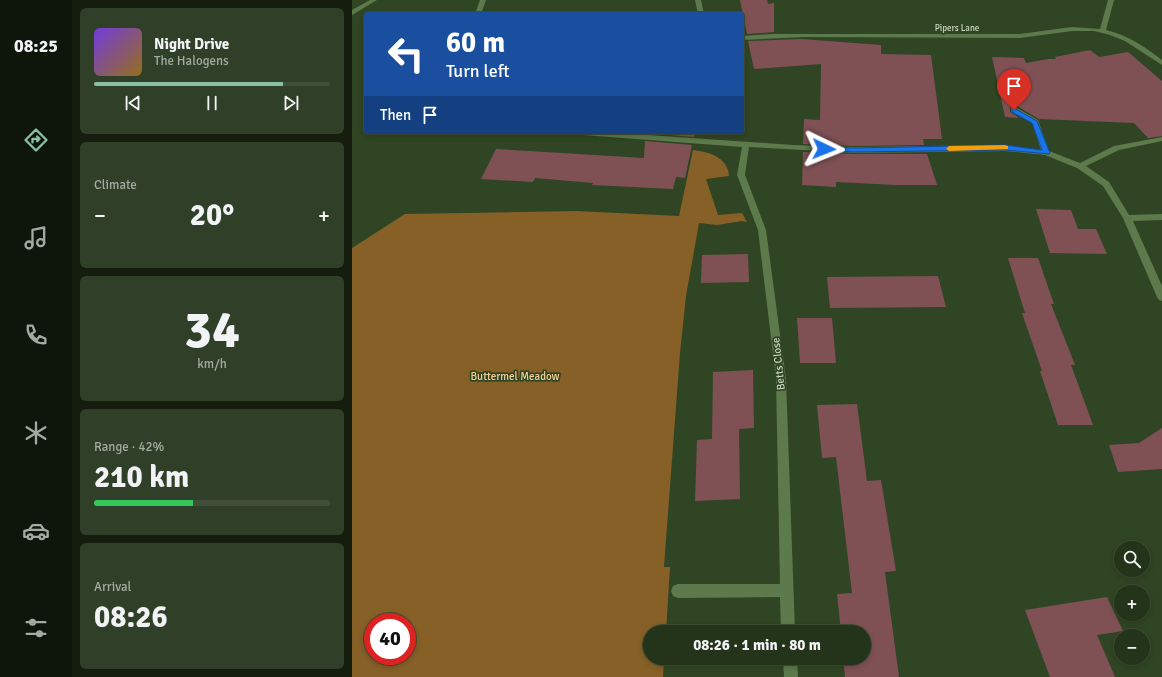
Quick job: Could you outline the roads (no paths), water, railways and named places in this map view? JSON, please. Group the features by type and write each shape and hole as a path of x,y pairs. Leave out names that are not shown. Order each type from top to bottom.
{"street":[{"path":"352,13 374,0"},
{"path":"479,12 483,0"},
{"path":"698,0 701,12"},
{"path":"1104,31 1110,0"},
{"name":"Pipers Lane","path":"744,38 774,35 964,37 1020,36 1081,28 1118,34 1132,41 1162,63"},
{"path":"1014,110 1035,122 1046,153"},
{"path":"599,134 855,150 1005,148 1046,153 1080,166 1106,184 1128,218 1162,297"},
{"path":"1080,166 1117,148 1162,139"},
{"name":"Betts Close","path":"746,144 741,175 762,230 781,379 788,625"},
{"path":"1128,218 1162,217"},
{"path":"678,591 786,590"},
{"path":"790,665 791,677"}],"park label":[{"name":"Buttermel Meadow","path":"515,376"}]}
